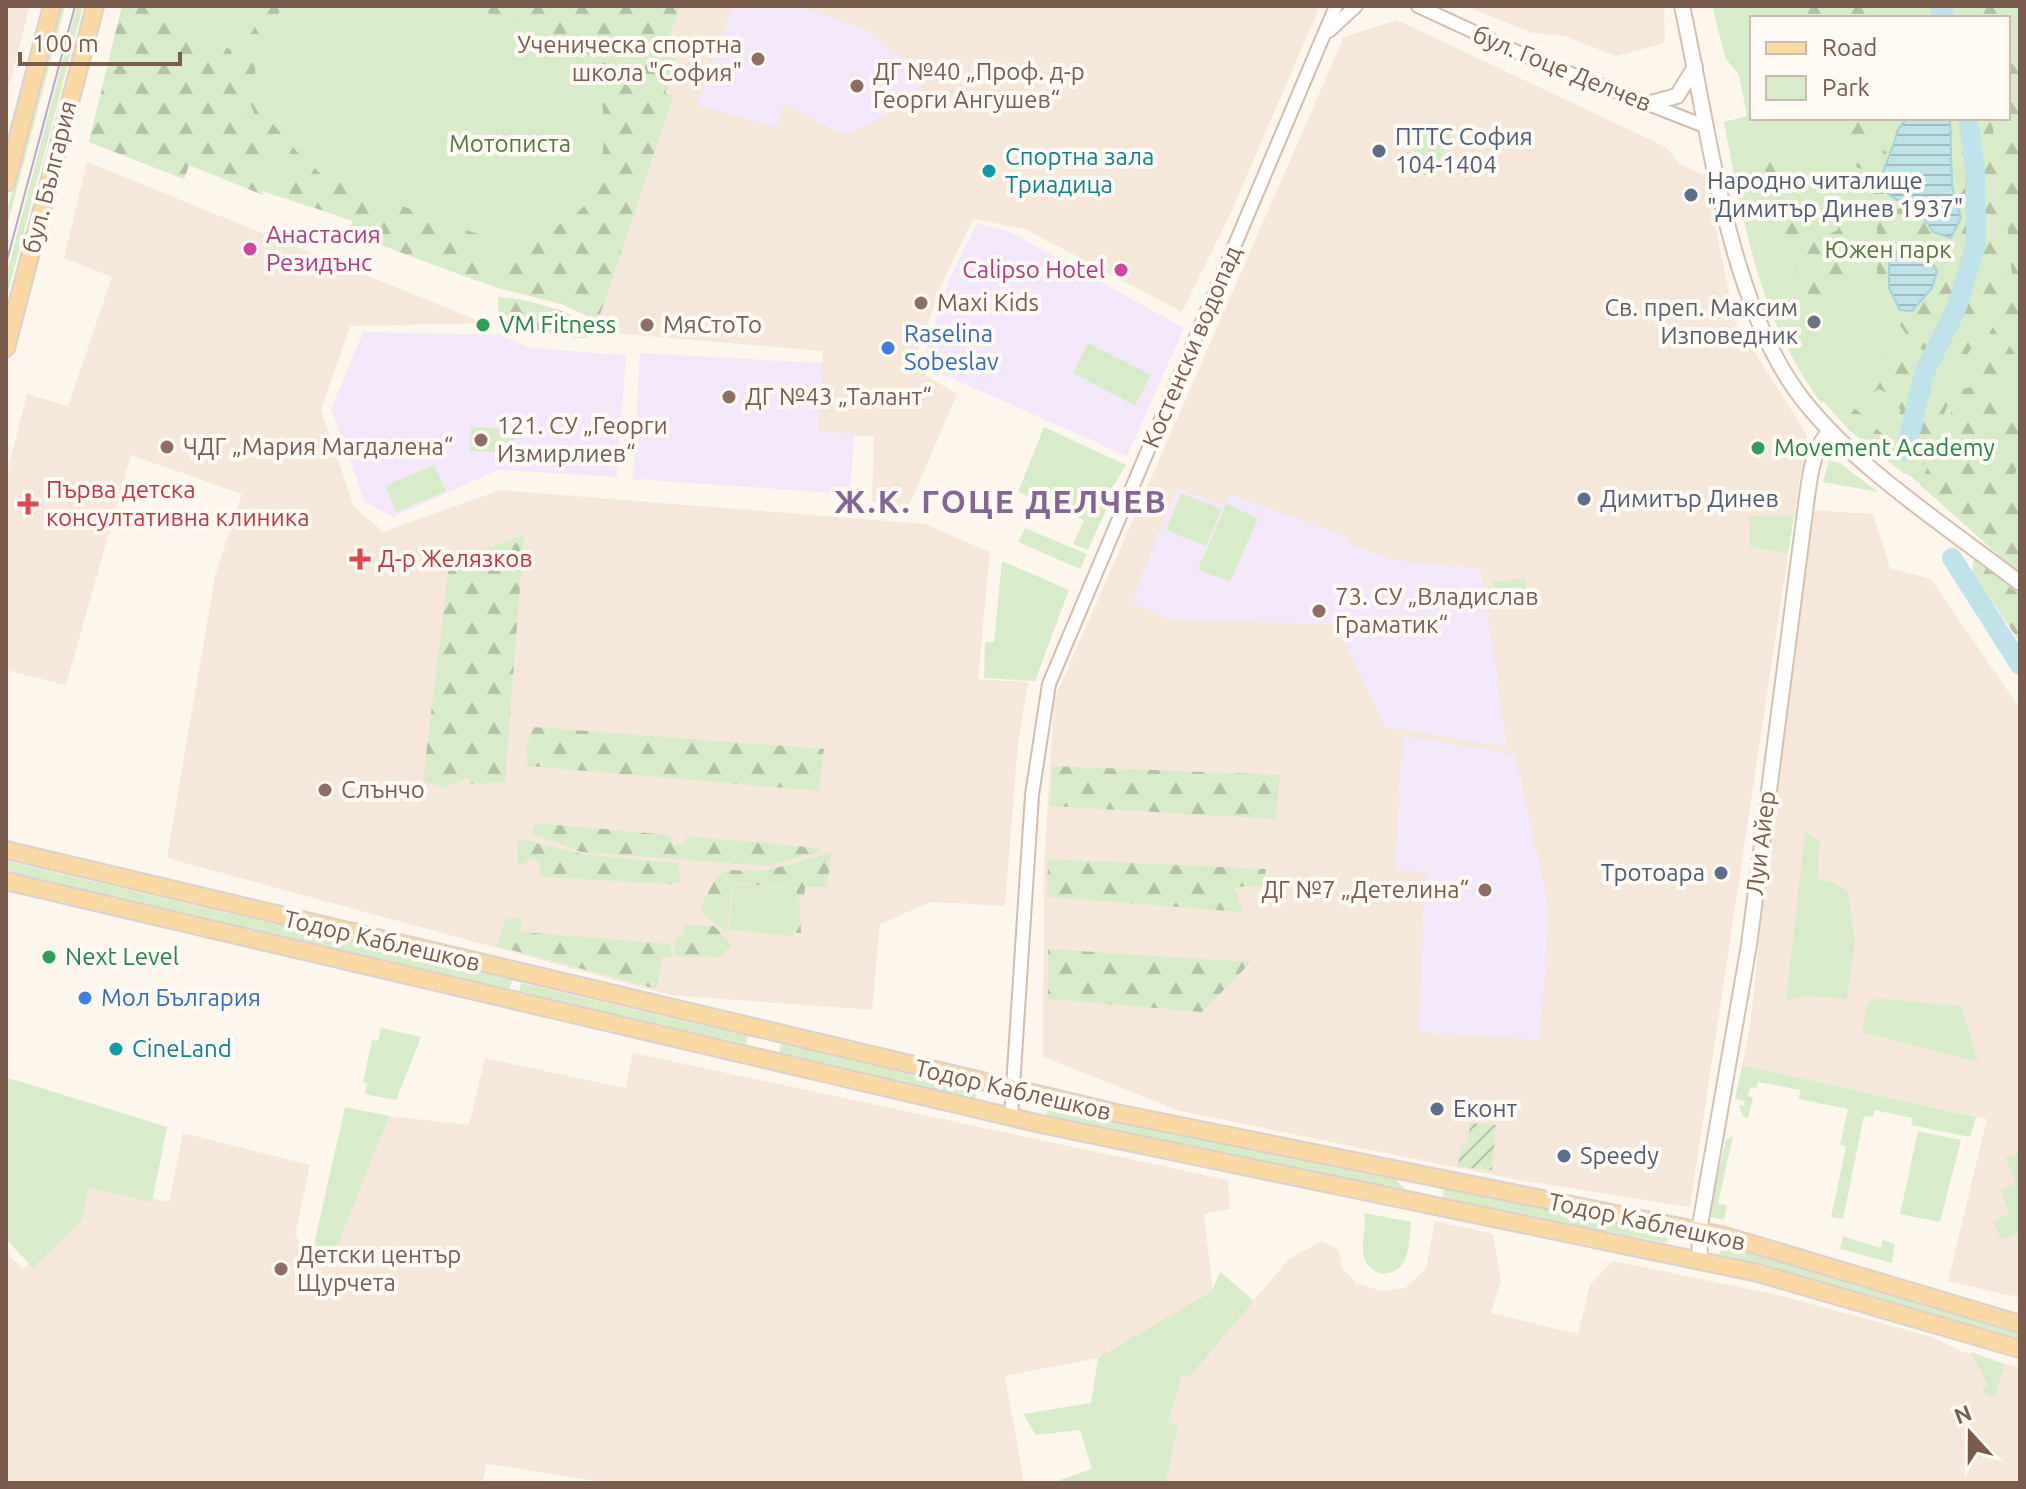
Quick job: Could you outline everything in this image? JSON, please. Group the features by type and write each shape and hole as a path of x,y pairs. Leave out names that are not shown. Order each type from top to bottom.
{"main road":[{"name":"бул. България","path":"6,183 52,6"},
{"name":"бул. България","path":"6,348 95,6"},
{"path":"1682,6 1738,253 1762,325 1794,388 1830,431 2020,583"},
{"path":"1647,104 1677,96 1695,67"},
{"name":"Луи Айер","path":"1700,1260 1699,1231 1749,945 1806,504 1818,444 1830,431"},
{"name":"Тодор Каблешков","path":"6,850 1015,1091 1263,1146 1699,1231 2020,1324"},
{"name":"Тодор Каблешков","path":"6,881 1011,1117 1346,1189 1700,1260 1798,1283 2020,1349"}],"street":[{"name":"Костенски водопад","path":"1011,1117 1032,795 1049,684 1336,6"},
{"path":"1324,37 1356,6"},
{"name":"бул. Гоце Делчев","path":"1418,6 1528,57 1707,127"}],"shaded area":[{"path":"6,6 30,6 6,97"},
{"path":"680,6 1320,6 1229,217 1182,312 1025,229 973,219 939,290 915,360 927,376 957,394 908,508 872,501 874,437 818,432 823,351 622,334 598,321 673,96 665,93 678,49 667,45"},
{"path":"732,6 796,6 825,15 867,30 892,52 931,72 913,100 844,136 784,104 776,127 697,105"},
{"path":"1465,6 1664,6 1665,43 1616,56 1564,36 1533,33"},
{"path":"1397,20 1666,147 1680,164 1705,176 1735,321 1807,435 1794,515 1749,517 1751,547 1788,554 1690,1207 1513,1179 1180,1111 1043,1057 1044,866 1054,700 1344,37"},
{"path":"87,162 484,323 350,326 321,410 354,507 383,532 500,490 925,524 990,552 978,679 1028,682 1018,744 1005,906 931,902 880,924 872,1010 670,995 167,858 215,576 242,494 131,455 66,685 6,670 6,477 27,394 68,406 112,277 64,258"},
{"path":"977,223 1012,233 1184,328 1127,456 922,365 949,280"},
{"name":"121. СУ „Георги Измирлиев“","path":"363,332 500,335 532,348 626,355 617,477 498,470 393,517 365,502 331,409"},
{"name":"ДГ №43 „Талант“","path":"640,353 823,363 818,431 854,434 850,494 633,479"},
{"name":"73. СУ „Владислав Граматик“","path":"1176,488 1224,506 1230,494 1344,536 1350,544 1393,560 1481,569 1507,747 1385,727 1342,637 1334,633 1333,624 1170,620 1132,602"},
{"path":"1814,510 1873,514 1890,568 1931,579 2020,709 2020,1298 1948,1281 1987,1119 1742,1065 1750,1026 1773,810"},
{"name":"ДГ №7 „Детелина“","path":"1402,736 1515,754 1549,909 1540,1040 1419,1032 1425,872 1395,870"},
{"path":"633,1053 1228,1180 1230,1209 1204,1214 1213,1291 1098,1358 1005,1376 1024,1483 609,1483 487,1464 482,1483 6,1483 6,1253 23,1269 75,1222 85,1183 169,1202 183,1133 310,1165 295,1236 312,1253 333,1257 389,1116 469,1125 485,1058 625,1088"},
{"path":"1435,1221 1493,1234 1501,1280 1491,1313 1578,1334 1590,1285 1613,1261 1782,1296 1932,1337 1961,1351 2020,1368 2020,1483 1166,1483 1178,1426 1168,1423 1182,1375 1189,1377 1289,1259 1321,1241 1339,1250 1342,1268 1356,1283 1381,1291 1405,1288 1426,1268"}],"green space":[{"path":"60,6 65,6 6,230 6,215"},
{"path":"77,6 83,6 6,300 6,276"},
{"name":"Мотописта","path":"122,6 680,6 667,44 679,49 665,93 673,96 598,321 562,304 498,288 349,233 353,221 189,165 184,179 89,142"},
{"path":"122,6 153,6 152,12 176,20 231,50 241,102 269,163 256,173 263,195 189,165 184,179 89,142"},
{"path":"259,6 284,6 263,35 255,71 258,98 274,125 324,177 491,239 477,281 349,233 353,221 283,197 289,179 256,118 246,84 245,50 264,11"},
{"path":"467,6 680,6 667,44 679,49 665,93 673,96 598,321 562,304 498,288 505,262 515,243 569,219 595,191 601,168 604,117 598,90 586,69 568,51 547,37"},
{"name":"Южен парк","path":"1712,6 2020,6 2020,574 1936,496 1849,430 1824,401 1821,403 1800,371 1768,303 1738,197 1724,122 1747,116 1739,75 1726,59"},
{"path":"1806,6 1889,6 1896,16 1808,16"},
{"path":"1908,6 2020,6 2020,18 2010,20 2010,16 1911,16"},
{"path":"2010,61 2020,73 2020,280 2013,284 1996,120 2010,120"},
{"path":"1428,120 1453,130 1433,178 1408,167"},
{"path":"1760,120 1767,151 1773,150 1777,176 1783,184 1779,192 1775,193 1768,177 1754,126"},
{"path":"1834,120 1888,120 1862,169 1849,162"},
{"path":"1898,120 1906,120 1887,153 1881,173 1881,192 1924,218 1933,233 1959,201 1952,186 1950,120 1992,120 2007,286 1990,310 1961,368 1915,346 1877,294 1877,222 1871,178"},
{"path":"1843,194 1857,209 1858,215 1840,247 1841,257 1850,270 1842,277 1835,275 1838,289 1834,300 1812,301 1778,234 1778,201 1798,196 1821,229 1829,234 1838,230 1840,218 1832,196"},
{"path":"2013,295 2020,298 2020,330 2006,341 2016,355 2012,363 2004,358 1999,362 2008,386 2006,391 1977,377 1975,368 1999,312"},
{"path":"498,297 523,300 567,314 591,327 598,335 575,338 531,328 498,310"},
{"path":"1088,343 1151,375 1135,405 1073,373"},
{"path":"1893,344 1914,362 1953,384 1954,389 1924,464 1904,474 1849,430 1823,401 1833,400 1851,406 1888,439 1888,433 1901,411 1893,396 1879,389 1864,398 1851,387 1877,364"},
{"path":"1971,387 2007,404 2020,426 2020,459 2015,473 2020,493 2020,574 1920,485 1961,389"},
{"path":"471,427 515,429 514,453 470,451"},
{"path":"1044,427 1126,465 1112,488 1115,490 1088,550 1073,544 1084,520 1018,492"},
{"path":"1829,460 1841,464 1878,492 1823,482"},
{"path":"434,465 446,491 396,512 385,486"},
{"path":"1181,493 1221,509 1206,546 1166,530"},
{"path":"1226,504 1258,518 1230,582 1198,569"},
{"path":"1794,515 1788,554 1750,547 1749,516"},
{"path":"1025,528 1087,554 1080,569 1018,542"},
{"path":"524,534 505,782 471,784 468,778 443,788 423,780 449,564"},
{"path":"1974,557 2020,595 2020,642 1972,573"},
{"path":"1002,561 1069,590 1035,681 984,678 985,642 994,642"},
{"path":"1525,578 1528,604 1496,608 1492,582"},
{"path":"533,727 824,749 819,791 528,766 526,748"},
{"path":"1052,766 1280,775 1276,819 1050,806"},
{"path":"536,823 670,835 673,845 685,844 687,836 818,848 819,852 767,866 581,852 531,833"},
{"path":"1805,832 1820,841 1817,879 1833,882 1848,892 1855,940 1847,999 1803,996 1786,1002"},
{"path":"517,838 581,854 678,863 681,881 670,884 541,877 539,860 530,859 518,865"},
{"path":"831,852 827,887 805,887 804,897 799,897 801,933 794,933 797,888 732,883 727,934 700,910 715,880 726,870 770,869"},
{"path":"1048,859 1266,869 1263,886 1234,887 1243,912 1047,897"},
{"path":"6,861 512,980 509,991 6,873"},
{"path":"733,884 797,889 793,936 729,930"},
{"path":"521,918 521,932 671,944 671,957 662,957 657,989 497,946 506,919"},
{"path":"684,925 714,926 732,945 720,957 674,956 675,939 684,934"},
{"path":"1048,949 1251,962 1202,1012 1048,999"},
{"path":"521,983 748,1036 746,1044 519,994"},
{"path":"1878,998 1961,1006 1978,1062 1862,1032 1867,1004"},
{"path":"381,1028 421,1037 396,1100 365,1094 367,1083 363,1082 372,1040 378,1041"},
{"path":"781,1043 977,1091 974,1100 779,1053"},
{"path":"1742,1065 1976,1117 1970,1137 1911,1125 1913,1118 1875,1110 1873,1117 1864,1116 1843,1219 1831,1217 1846,1147 1840,1145 1848,1109 1799,1099 1800,1090 1758,1082 1756,1088 1750,1087 1748,1096 1753,1098 1748,1118 1743,1116 1739,1105 1744,1106 1745,1101 1735,1099"},
{"path":"6,1077 167,1127 152,1202 89,1188 81,1222 33,1268 6,1239"},
{"path":"345,1107 389,1116 333,1257 312,1253"},
{"path":"1048,1107 1395,1179 1409,1193 1045,1118"},
{"path":"1470,1123 1496,1125 1492,1170 1458,1167 1461,1143 1468,1143"},
{"path":"1918,1131 1961,1140 1940,1222 1900,1214"},
{"path":"1733,1136 1718,1203 1727,1206 1724,1220 1708,1216 1726,1140"},
{"path":"2020,1152 2020,1232 2001,1240 1993,1221 2010,1214 2000,1190 2016,1183 2005,1158"},
{"path":"1444,1189 1669,1231 1667,1243 1442,1200"},
{"path":"1364,1213 1411,1222 1406,1256 1398,1269 1382,1274 1367,1263 1363,1248"},
{"path":"1843,1236 1880,1248 1883,1240 1895,1244 1892,1263 1840,1249"},
{"path":"1723,1244 2020,1330 2020,1341 1719,1255"},
{"path":"1220,1272 1254,1301 1189,1377 1182,1375 1168,1422 1178,1425 1166,1483 1051,1483 1092,1469 1080,1430 1036,1435 1023,1414 1091,1403 1098,1358 1212,1291"},
{"path":"1971,1352 2004,1364 1995,1396 1988,1397 1982,1390 1989,1386"}],"water":[{"path":"1906,120 1950,120 1952,186 1961,218 1951,238 1933,232 1924,218 1878,187 1899,128"},
{"path":"1896,256 1932,263 1937,271 1932,288 1912,311 1900,310 1889,288 1889,261"}],"waterway":[{"path":"1940,6 1944,16"},
{"path":"1906,451 1924,373 1957,307 1976,243 1975,170 1968,120"},
{"path":"1952,558 2020,665"}],"tram line":[{"path":"6,264 75,6"}],"place":[{"name":"Ученическа спортна школа \"София\"","path":"758,59"},
{"name":"ДГ №40 „Проф. д-р Георги Ангушев“","path":"857,86"},
{"name":"ПТТС София 104-1404","path":"1379,151"},
{"name":"Спортна зала Триадица","path":"989,171"},
{"name":"Народно читалище \"Димитър Динев 1937\"","path":"1691,195"},
{"name":"Анастасия Резидънс","path":"250,249"},
{"name":"Calipso Hotel","path":"1121,270"},
{"name":"Maxi Kids","path":"921,303"},
{"name":"Св. преп. Максим Изповедник","path":"1814,322"},
{"name":"VM Fitness","path":"483,325"},
{"name":"МяСтоТо","path":"647,325"},
{"name":"Raselina Sobeslav","path":"888,348"},
{"name":"ДГ №43 „Талант“","path":"729,397"},
{"name":"121. СУ „Георги Измирлиев“","path":"481,440"},
{"name":"ЧДГ „Мария Магдалена“","path":"167,447"},
{"name":"Movement Academy","path":"1758,448"},
{"name":"Димитър Динев","path":"1584,499"},
{"name":"Първа детска консултативна клиника","path":"28,504"},
{"name":"Д-р Желязков","path":"360,559"},
{"name":"73. СУ „Владислав Граматик“","path":"1319,611"},
{"name":"Слънчо","path":"325,790"},
{"name":"Тротоара","path":"1721,873"},
{"name":"ДГ №7 „Детелина“","path":"1485,890"},
{"name":"Next Level","path":"49,957"},
{"name":"Мол България","path":"85,998"},
{"name":"CineLand","path":"116,1049"},
{"name":"Еконт","path":"1437,1109"},
{"name":"Speedy","path":"1564,1156"},
{"name":"Детски център Щурчета","path":"281,1269"}],"district":[{"name":"Ж.К. ГОЦЕ ДЕЛЧЕВ","path":"1001,502"}]}
